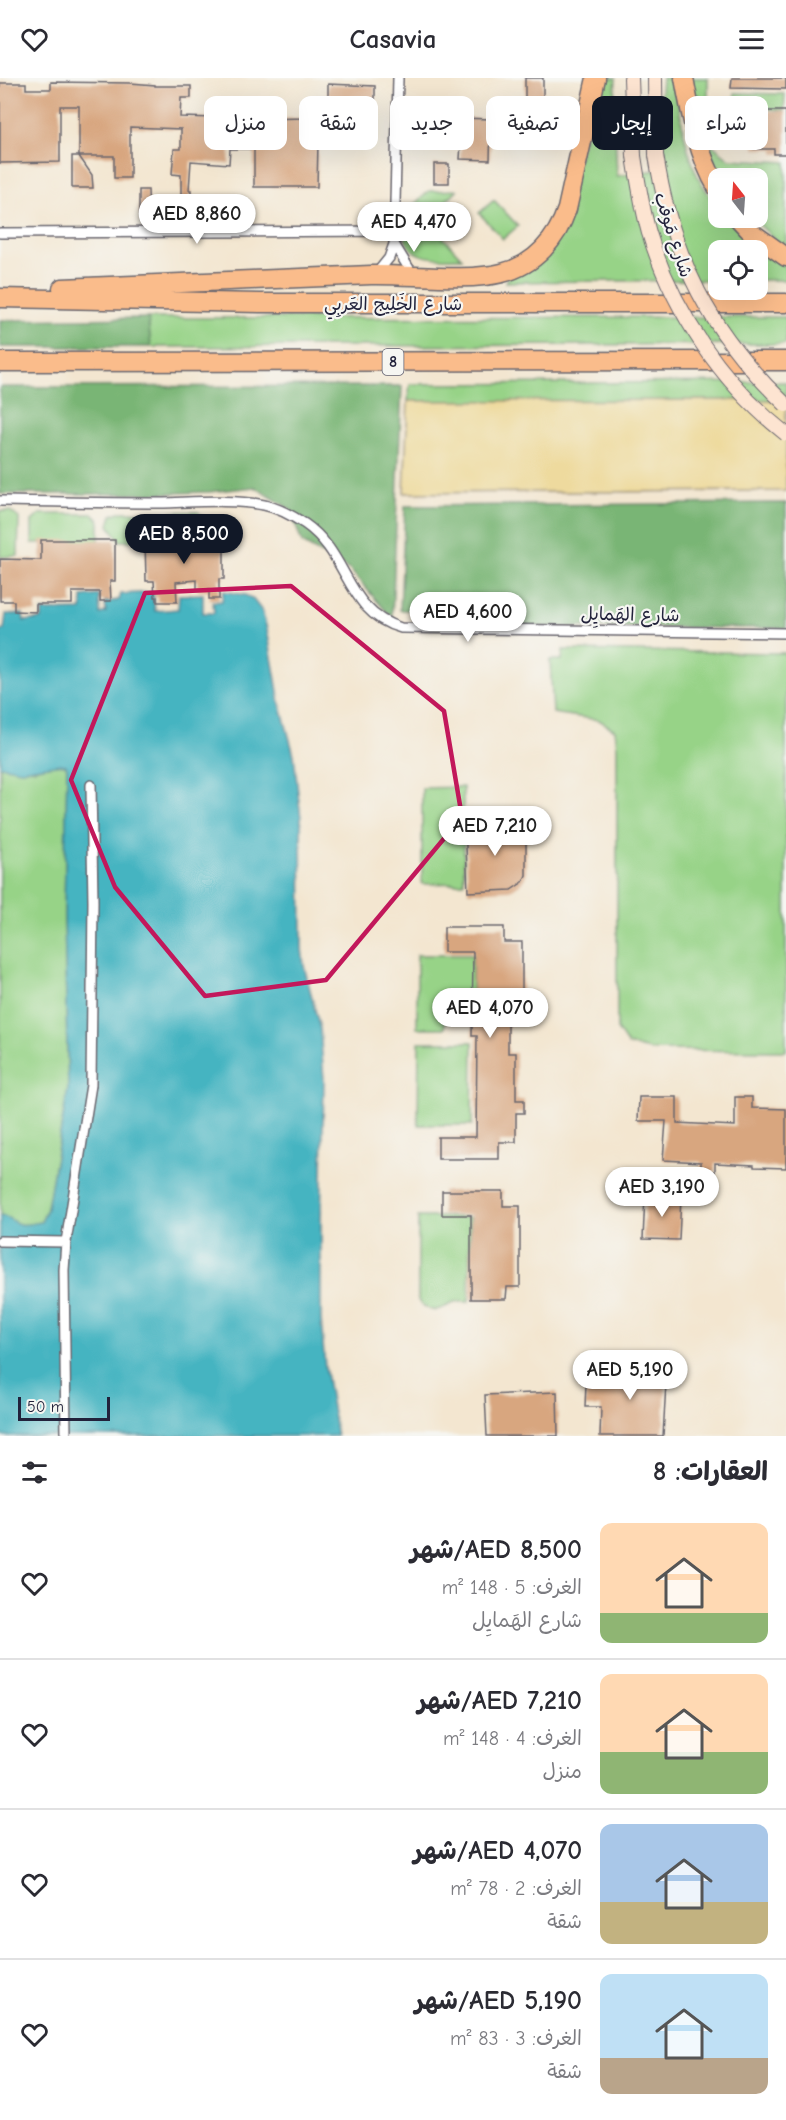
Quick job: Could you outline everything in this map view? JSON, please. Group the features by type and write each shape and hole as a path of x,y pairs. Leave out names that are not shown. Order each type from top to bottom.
{"highway":[{"path":"21,298 33,291 52,288 374,275 482,276 503,273 525,263 544,249 558,229 567,209 596,78"},
{"path":"684,78 693,125 708,168"},
{"path":"748,228 786,256"},
{"name":"شارع الخَلِيج العَربِي","path":"0,298 260,303 786,303"},
{"name":"8","path":"0,362 786,361"}],"main road":[{"name":"شارع مَوقب","path":"631,78 634,156 640,195 649,233 662,270 699,339 722,370 748,400 786,434"},
{"name":"شارع مَوقب","path":"656,78 656,155 662,192 683,262 699,295 739,356 763,384 786,405"}],"street":[{"path":"374,275 385,264 394,244 398,78"},
{"path":"0,233 394,231"},
{"path":"394,244 413,275"},
{"name":"شارع الهَمايِل","path":"0,501 204,502 266,506 295,518 320,537 331,549 363,606 380,620 401,628 786,633"},
{"path":"66,1436 64,1270 66,1242 91,1085 93,902 91,785"},
{"path":"0,1241 66,1242"}],"highlighted area":[{"path":"291,586 444,711 462,817 326,980 205,996 115,887 71,780 145,593"}],"green space":[{"path":"603,78 616,78 615,96 597,96"},
{"path":"662,78 674,78 685,137 685,150 688,150 698,177 708,192 708,228 738,228 752,240 708,240 708,280 506,282 508,278 548,255 592,113 592,150 616,150 617,176 664,169 662,150 673,150 673,96 661,96"},
{"path":"687,78 708,78 708,96 693,96"},
{"path":"735,93 785,94 784,110 768,109 768,96 735,96"},
{"path":"710,150 719,150 730,159 786,162 786,247 763,228 768,228 768,168 716,168"},
{"path":"457,190 427,220 462,258 428,257 413,250 405,236 406,212 429,191"},
{"path":"494,200 518,226 503,239 479,213"},
{"path":"768,251 786,263 786,280 768,280"},
{"path":"786,317 786,344 151,347 148,318"},
{"path":"148,318 151,347 0,347 0,320"},
{"path":"786,382 786,400 408,401 410,384"},
{"path":"402,386 392,618 350,570 302,543 290,509 255,487 209,492 138,494 0,494 0,387"},
{"path":"786,503 786,628 524,627 515,614 400,610 405,506"},
{"path":"0,511 10,511 19,518 18,556 0,557"},
{"path":"119,512 198,512 204,517 204,539 120,541 109,525 112,515"},
{"path":"40,514 93,514 99,520 99,542 32,543 32,521"},
{"path":"563,650 786,653 786,1051 649,1050 628,1045 617,1029 617,748 615,730 599,720 553,713 550,660 562,660"},
{"path":"53,764 66,765 67,768 64,915 68,1089 47,1209 41,1222 22,1225 0,1216 0,766 34,769"},
{"path":"463,787 464,883 422,884 422,788"},
{"path":"417,955 472,955 472,1014 445,1014 445,1028 417,1028"},
{"path":"419,1042 473,1042 472,1125 418,1125"},
{"path":"418,1217 470,1217 469,1302 456,1302 444,1308 431,1310 418,1300"}],"sand":[{"path":"786,400 786,491 404,493 408,401"}],"water":[{"path":"223,591 252,598 262,611 280,703 294,755 301,818 302,948 304,966 320,1029 324,1079 321,1319 325,1367 337,1436 0,1436 0,1216 22,1225 41,1222 47,1209 68,1089 64,915 67,768 66,765 61,764 21,770 0,766 0,630 4,630 6,614 23,614 24,621 42,619 42,611 82,610 82,597 99,595 100,614 106,612 105,602 119,600 121,594 153,592 155,611 178,609 179,595 203,594 203,613 214,613 213,602 222,601"}],"building":[{"path":"525,78 543,78 543,96 525,96"},
{"path":"732,78 786,78 786,89 731,88"},
{"path":"51,82 191,86 191,98 181,98 180,117 204,118 204,150 230,150 229,164 191,161 189,190 191,190 191,217 181,218 181,175 172,174 174,149 181,149 181,129 130,127 130,178 114,178 114,156 79,156 79,106 60,106 60,162 0,163 0,83 26,83 26,89 51,89"},
{"path":"328,84 375,86 375,96 328,96"},
{"path":"768,111 786,111 786,154 774,154 774,149 768,149"},
{"path":"287,118 299,118 299,150 318,150 317,187 254,187 254,150 287,150"},
{"path":"474,118 486,119 486,150 490,150 490,160 460,159 461,150 474,150"},
{"path":"72,156 79,156 92,175 93,188 72,188"},
{"path":"434,164 449,164 449,183 434,183"},
{"path":"139,190 148,190 149,216 139,216"},
{"path":"224,538 224,579 219,579 219,599 209,599 209,590 197,590 197,580 176,582 177,602 157,602 154,581 146,581 145,539"},
{"path":"41,540 115,540 115,581 110,581 111,601 100,601 100,592 72,592 72,604 36,604 36,612 14,611 14,601 0,601 0,559 41,560"},
{"path":"499,823 526,830 526,875 523,882 511,890 468,892 465,824"},
{"path":"444,927 504,927 504,942 522,942 522,1023 508,1023 508,1053 516,1053 516,1100 524,1100 524,1113 516,1113 516,1142 499,1142 499,1159 438,1159 438,1137 476,1137 477,1036 472,1036 473,952 444,952"},
{"path":"639,1097 677,1097 677,1123 735,1126 735,1097 752,1097 752,1108 786,1109 786,1168 715,1163 715,1172 701,1171 701,1162 663,1160 666,1121 638,1121"},
{"path":"442,1191 503,1191 503,1206 520,1206 520,1287 507,1287 506,1299 471,1299 471,1215 442,1215"},
{"path":"645,1196 681,1197 679,1240 643,1239"},
{"path":"624,1358 648,1360 647,1374 664,1375 664,1384 666,1384 663,1436 600,1436 601,1407 585,1407 586,1384 600,1384 601,1375 623,1376"},
{"path":"557,1392 558,1436 487,1436 485,1395"}]}
